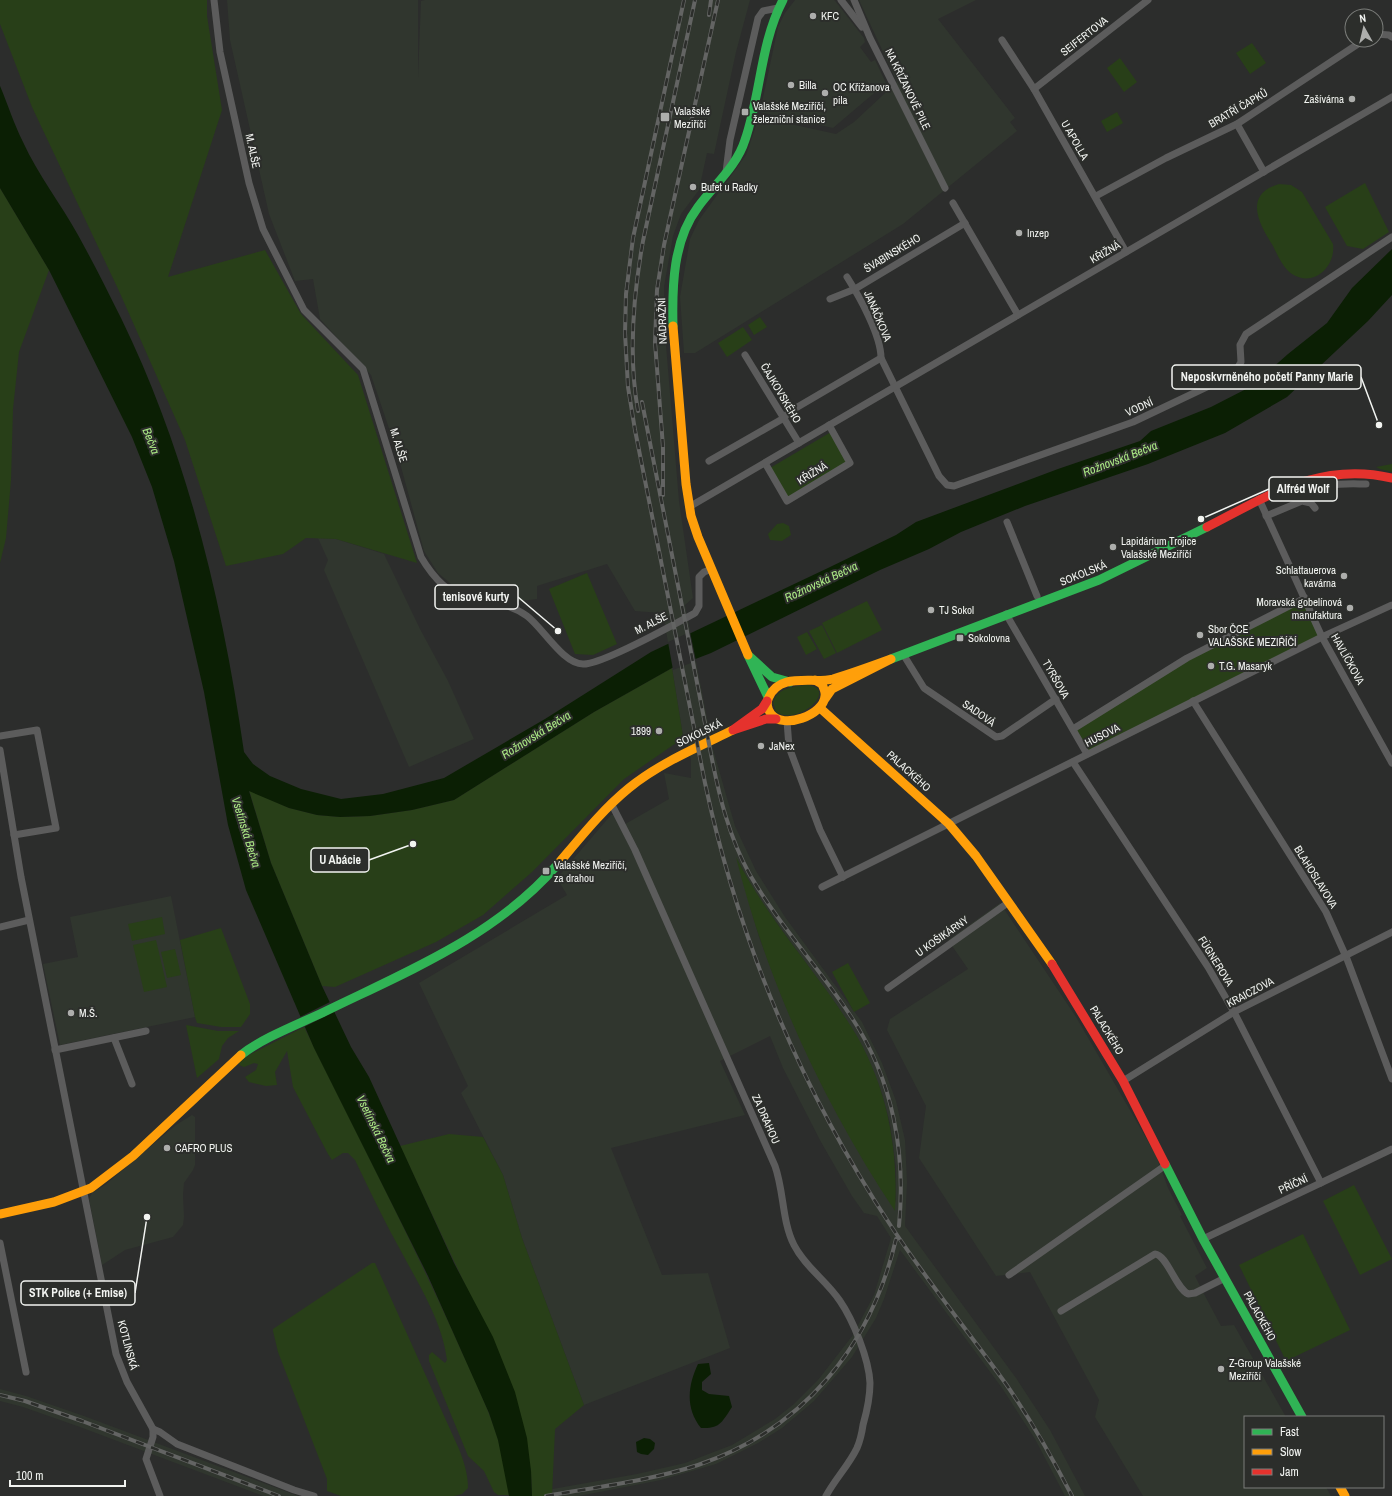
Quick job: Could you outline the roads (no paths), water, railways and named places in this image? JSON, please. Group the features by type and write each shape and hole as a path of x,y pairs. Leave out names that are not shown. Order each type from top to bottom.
{"main road":[{"name":"NÁDRAŽNÍ","path":"768,699 764,684 754,672 698,538 690,507 673,326 672,295 675,270 687,224 698,205 726,172 742,149 747,135 769,32 778,8 783,0"},
{"name":"SOKOLSKÁ","path":"0,1214 54,1202 84,1192 107,1177 133,1156 238,1057 256,1045 440,956 487,928 527,897 546,878 611,803 639,780 676,758 732,730 762,709 775,689 791,682 804,679 823,681 836,678 891,659 1117,572 1259,499 1292,484 1330,473 1359,471 1392,478"},
{"name":"NÁDRAŽNÍ","path":"746,652 771,676 783,681 791,682"},
{"name":"SOKOLSKÁ","path":"732,730 766,719 787,721 803,718 820,708 832,689 891,659"},
{"path":"815,680 820,682 824,687 825,699"},
{"path":"768,699 768,710 776,719"},
{"name":"PALACKÉHO","path":"820,708 949,824 976,856 1009,902 1083,1013 1123,1081 1151,1143 1166,1165 1203,1239 1301,1416"}],"street":[{"name":"M. ALŠE","path":"214,0 220,52 249,183 263,229 304,310 363,369 421,557 431,573 442,584 458,595 501,603 519,610 541,629 566,657 581,664 590,664 604,659 695,612 699,606 699,577 704,572 712,569"},
{"path":"841,0 870,38"},
{"name":"NA KŘIŽANOVĚ PILE","path":"854,0 870,38 944,188"},
{"name":"SEIFERTOVA","path":"1034,89 1148,0"},
{"path":"726,172 730,140 758,18 763,11 778,8"},
{"name":"U APOLLA","path":"1002,40 1034,89 1096,196 1126,252"},
{"name":"BRATŘÍ ČAPKŮ","path":"1096,196 1166,158 1237,124 1352,48"},
{"name":"KŘIŽNÁ","path":"690,507 1392,97"},
{"path":"1237,124 1264,172"},
{"path":"953,202 1012,298 1018,315"},
{"name":"ŠVABINSKÉHO","path":"830,299 855,289 965,223"},
{"name":"VODNÍ","path":"896,386 942,480 950,486 958,485 1133,422 1234,374 1241,362 1240,345 1246,334 1392,237"},
{"name":"JANÁČKOVA","path":"847,277 855,289 880,345 881,358 896,386"},
{"name":"ČAJKOVSKÉHO","path":"745,354 799,443"},
{"path":"709,460 784,418 789,412 881,358"},
{"name":"KŘIŽNÁ","path":"765,463 787,501 850,463 829,426"},
{"path":"1266,516 1306,500 1311,493 1320,489 1344,484 1366,484"},
{"name":"HAVLÍČKOVA","path":"1259,499 1322,636 1392,763"},
{"path":"1306,500 1315,508"},
{"path":"1007,522 1037,596"},
{"path":"1073,729 1187,658 1304,598"},
{"name":"HUSOVA","path":"822,887 1322,636 1392,605"},
{"name":"TYRŠOVA","path":"1006,614 1087,754"},
{"name":"SADOVÁ","path":"903,654 924,688 996,737 1002,736 1056,699"},
{"name":"BLAHOSLAVOVA","path":"1193,701 1326,912 1345,955 1392,1079"},
{"path":"787,721 788,747 820,830 843,877"},
{"path":"0,736 37,730 56,828 14,835"},
{"name":"KOTLINSKÁ","path":"0,750 14,835 55,1050 118,1362 127,1382 153,1429"},
{"name":"FÜGNEROVA","path":"1072,762 1208,968 1234,1012 1321,1183"},
{"name":"ZA DRAHOU","path":"611,803 635,850 775,1166 780,1181 788,1228 794,1245 804,1261 840,1300 858,1338 867,1366 870,1382 867,1407 858,1446 826,1496"},
{"name":"U KOŠIKÁRNY","path":"888,988 1009,902"},
{"path":"0,927 30,920"},
{"name":"KRAICZOVA","path":"1123,1081 1234,1012 1392,932"},
{"path":"55,1050 146,1031"},
{"path":"114,1038 132,1084"},
{"name":"PŘÍČNÍ","path":"1203,1239 1392,1149"},
{"path":"1009,1275 1166,1165"},
{"path":"0,1243 26,1372"},
{"path":"1061,1312 1155,1254 1161,1257 1181,1289 1188,1294 1195,1293 1225,1278"},
{"path":"160,1496 146,1459 153,1437 153,1429 178,1444 294,1490 314,1496"}],"water":[{"path":"0,86 29,154 78,235 121,318 144,369 165,422 199,530 213,585 225,641 244,752 253,764 270,776 301,789 341,799 383,794 444,778 545,719 651,652 896,535 916,522 1058,469 1140,441 1151,431 1211,407 1252,386 1288,354 1327,323 1352,288 1392,249 1392,295 1368,321 1287,397 1225,433 1148,464 1025,506 961,532 929,549 880,570 711,653 672,668 594,712 454,800 412,810 370,816 340,817 317,815 289,808 249,791 271,863 322,986 351,1047 369,1077 454,1263 493,1337 515,1392 527,1438 532,1496 509,1496 498,1440 489,1413 428,1276 314,1048 246,890 228,825 204,692 174,561 152,487 132,437 49,270 0,188"},
{"path":"709,1363 711,1374 702,1382 702,1390 709,1394 729,1396 732,1407 720,1424 717,1426 701,1428 692,1413 690,1404 690,1388 698,1364"},
{"path":"644,1438 650,1439 655,1443 654,1449 648,1455 637,1452 636,1442"}],"railway":[{"path":"684,0 633,238 626,294 625,333 628,387 635,430 705,783 719,842 755,957 777,1014 829,1122 859,1175 891,1226 933,1286 992,1364 1024,1411 1072,1496"},
{"path":"638,411 633,369 633,326 637,283 643,241 695,0"},
{"path":"709,15 711,0"},
{"path":"663,495 663,447 655,342 657,290 664,245 718,0"},
{"path":"642,402 721,801 736,846 750,875 774,912 840,1000 866,1042 878,1066 894,1118 898,1144 901,1199 899,1226"},
{"path":"546,1496 623,1483 679,1471 698,1465 736,1449 770,1430 801,1406 827,1379 850,1348 869,1314 885,1278 896,1239"},
{"path":"0,1395 25,1401 82,1421 279,1496"}],"place":[{"name":"KFC","path":"813,16"},
{"name":"Billa","path":"791,85"},
{"name":"OC Křižanova pila","path":"825,93"},
{"name":"Zašívárna","path":"1352,99"},
{"name":"Valašské Meziříčí, železniční stanice","path":"745,112"},
{"name":"Valašské Meziříčí","path":"665,117"},
{"name":"Bufet u Radky","path":"693,187"},
{"name":"Inzep","path":"1019,233"},
{"name":"Neposkvrněného početí Panny Marie","path":"1379,425"},
{"name":"Alfréd Wolf","path":"1201,519"},
{"name":"Lapidárium Trojice Valašské Meziříčí","path":"1113,547"},
{"name":"Schlattauerova kavárna","path":"1344,576"},
{"name":"Moravská gobelínová manufaktura","path":"1350,608"},
{"name":"TJ Sokol","path":"931,610"},
{"name":"tenisové kurty","path":"558,631"},
{"name":"Sbor ČCE VALAŠSKÉ MEZIŘÍČÍ","path":"1200,635"},
{"name":"Sokolovna","path":"960,638"},
{"name":"T.G. Masaryk","path":"1211,666"},
{"name":"1899","path":"659,731"},
{"name":"JaNex","path":"761,746"},
{"name":"U Abácie","path":"413,844"},
{"name":"Valašské Meziříčí, za drahou","path":"546,871"},
{"name":"M.Š.","path":"71,1013"},
{"name":"CAFRO PLUS","path":"167,1148"},
{"name":"STK Police (+ Emise)","path":"147,1217"},
{"name":"Z-Group Valašské Meziříčí","path":"1221,1369"}],"water label":[{"name":"Bečva","path":"151,441"},
{"name":"Rožnovská Bečva","path":"1120,459"},
{"name":"Rožnovská Bečva","path":"821,582"},
{"name":"Rožnovská Bečva","path":"536,735"},
{"name":"Vsetínská Bečva","path":"246,832"},
{"name":"Vsetínská Bečva","path":"376,1129"}]}
